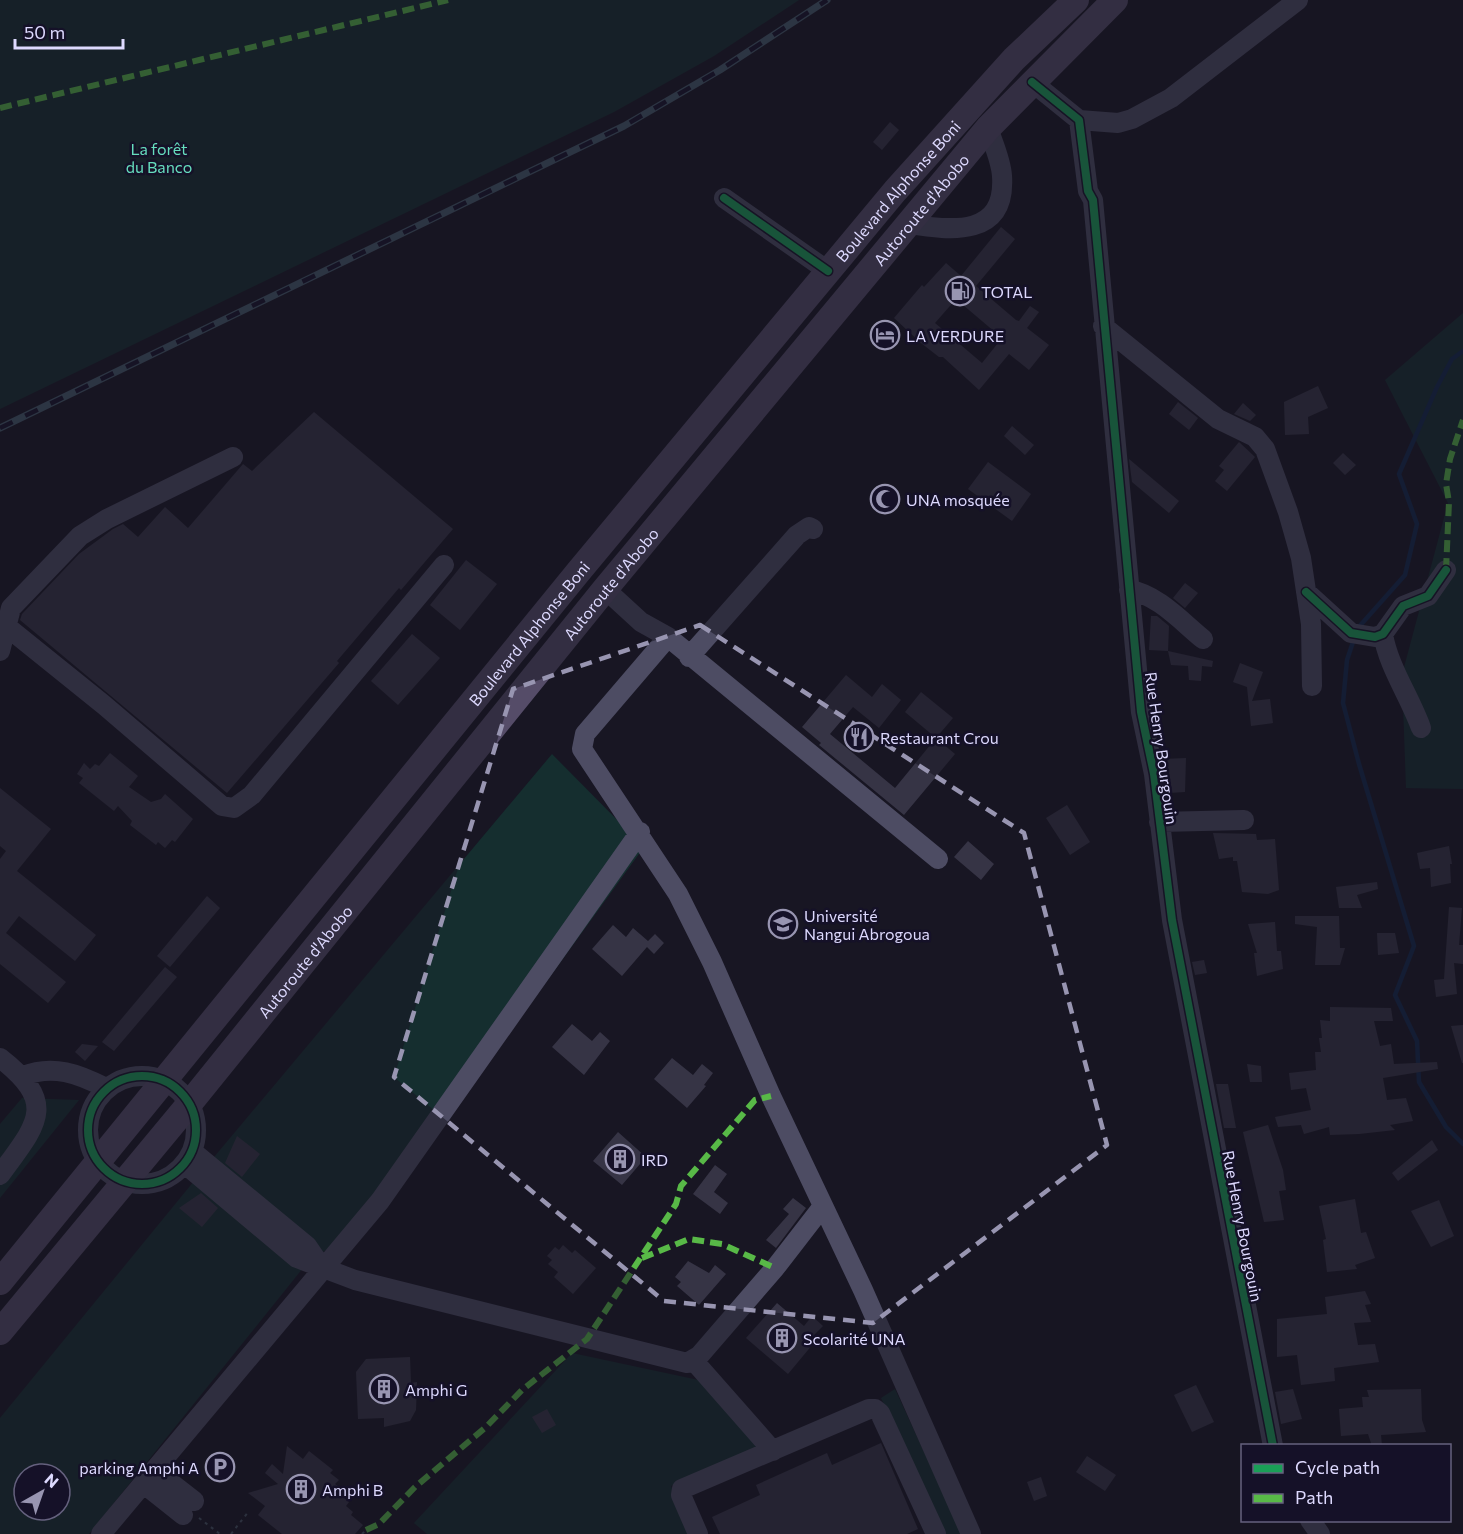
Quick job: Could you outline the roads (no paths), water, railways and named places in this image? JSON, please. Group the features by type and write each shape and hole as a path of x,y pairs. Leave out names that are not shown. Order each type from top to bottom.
{"main road":[{"name":"Boulevard Alphonse Boni","path":"0,1282 99,1164 164,1080 579,571 895,191 1014,59 1076,0"},
{"name":"Autoroute d'Abobo","path":"123,1181 190,1103 605,589 988,128 1115,0"},
{"path":"0,1332 123,1181"}],"street":[{"path":"1032,82 1079,120 1118,123 1148,113 1298,0"},
{"name":"Rue Henry Bourgouin","path":"1079,120 1088,191 1093,200 1103,326 1141,712 1154,774 1172,920 1273,1444"},
{"path":"909,224 939,229 976,225 991,218 1002,198 1002,174 988,128"},
{"path":"724,198 828,271"},
{"path":"1103,326 1218,419 1255,437 1265,449 1288,512 1301,558 1311,624 1312,686"},
{"path":"0,651 11,608 93,527 233,457"},
{"path":"689,657 797,534 808,527 813,529"},
{"path":"6,626 104,705 222,806 234,808 252,795 444,565"},
{"path":"1379,635 1403,606 1428,596 1446,570"},
{"path":"605,589 641,622 668,637 689,657 938,859"},
{"path":"1130,590 1140,591 1152,598 1203,639"},
{"path":"1306,592 1351,633 1379,635"},
{"path":"1379,635 1409,696 1421,728"},
{"path":"668,637 591,727 583,741 586,758 640,832 678,894 712,962 968,1529 943,1534"},
{"path":"1159,822 1244,820"},
{"path":"101,1534 380,1201 640,832"},
{"path":"0,1058 23,1076 37,1106 36,1120 31,1133 0,1174"},
{"path":"23,1076 35,1071 69,1072 106,1088"},
{"path":"144,1075 164,1080 179,1089 190,1103 196,1119 197,1136 189,1158 171,1176 156,1183 140,1185 123,1181 99,1164 90,1145 87,1124 93,1104 106,1088 124,1078 144,1075"},
{"path":"189,1158 297,1258 355,1280 674,1362 687,1363 699,1356 775,1268 823,1206"},
{"path":"693,1360 773,1451"},
{"path":"698,1534 681,1495 682,1489 869,1409 875,1409 880,1413 936,1534"},
{"path":"148,1479 191,1510"},
{"path":"1311,1522 1320,1534"}],"waterway":[{"path":"1357,629 1405,575 1417,524 1399,474 1437,387 1452,359 1463,351"},
{"path":"1354,639 1347,660 1343,703 1414,946 1395,995 1417,1041 1419,1082 1446,1127 1463,1144"}],"railway":[{"path":"0,428 624,126 720,70 827,0"}],"place":[{"name":"TOTAL","path":"960,291"},
{"name":"LA VERDURE","path":"885,335"},
{"name":"UNA mosquée","path":"885,499"},
{"name":"Restaurant Crou","path":"859,737"},
{"name":"Université Nangui Abrogoua","path":"783,924"},
{"name":"IRD","path":"620,1159"},
{"name":"Scolarité UNA","path":"782,1338"},
{"name":"Amphi G","path":"384,1389"},
{"name":"parking Amphi A","path":"220,1467"},
{"name":"Amphi B","path":"301,1489"}],"park label":[{"name":"La forêt du Banco","path":"159,157"}]}
